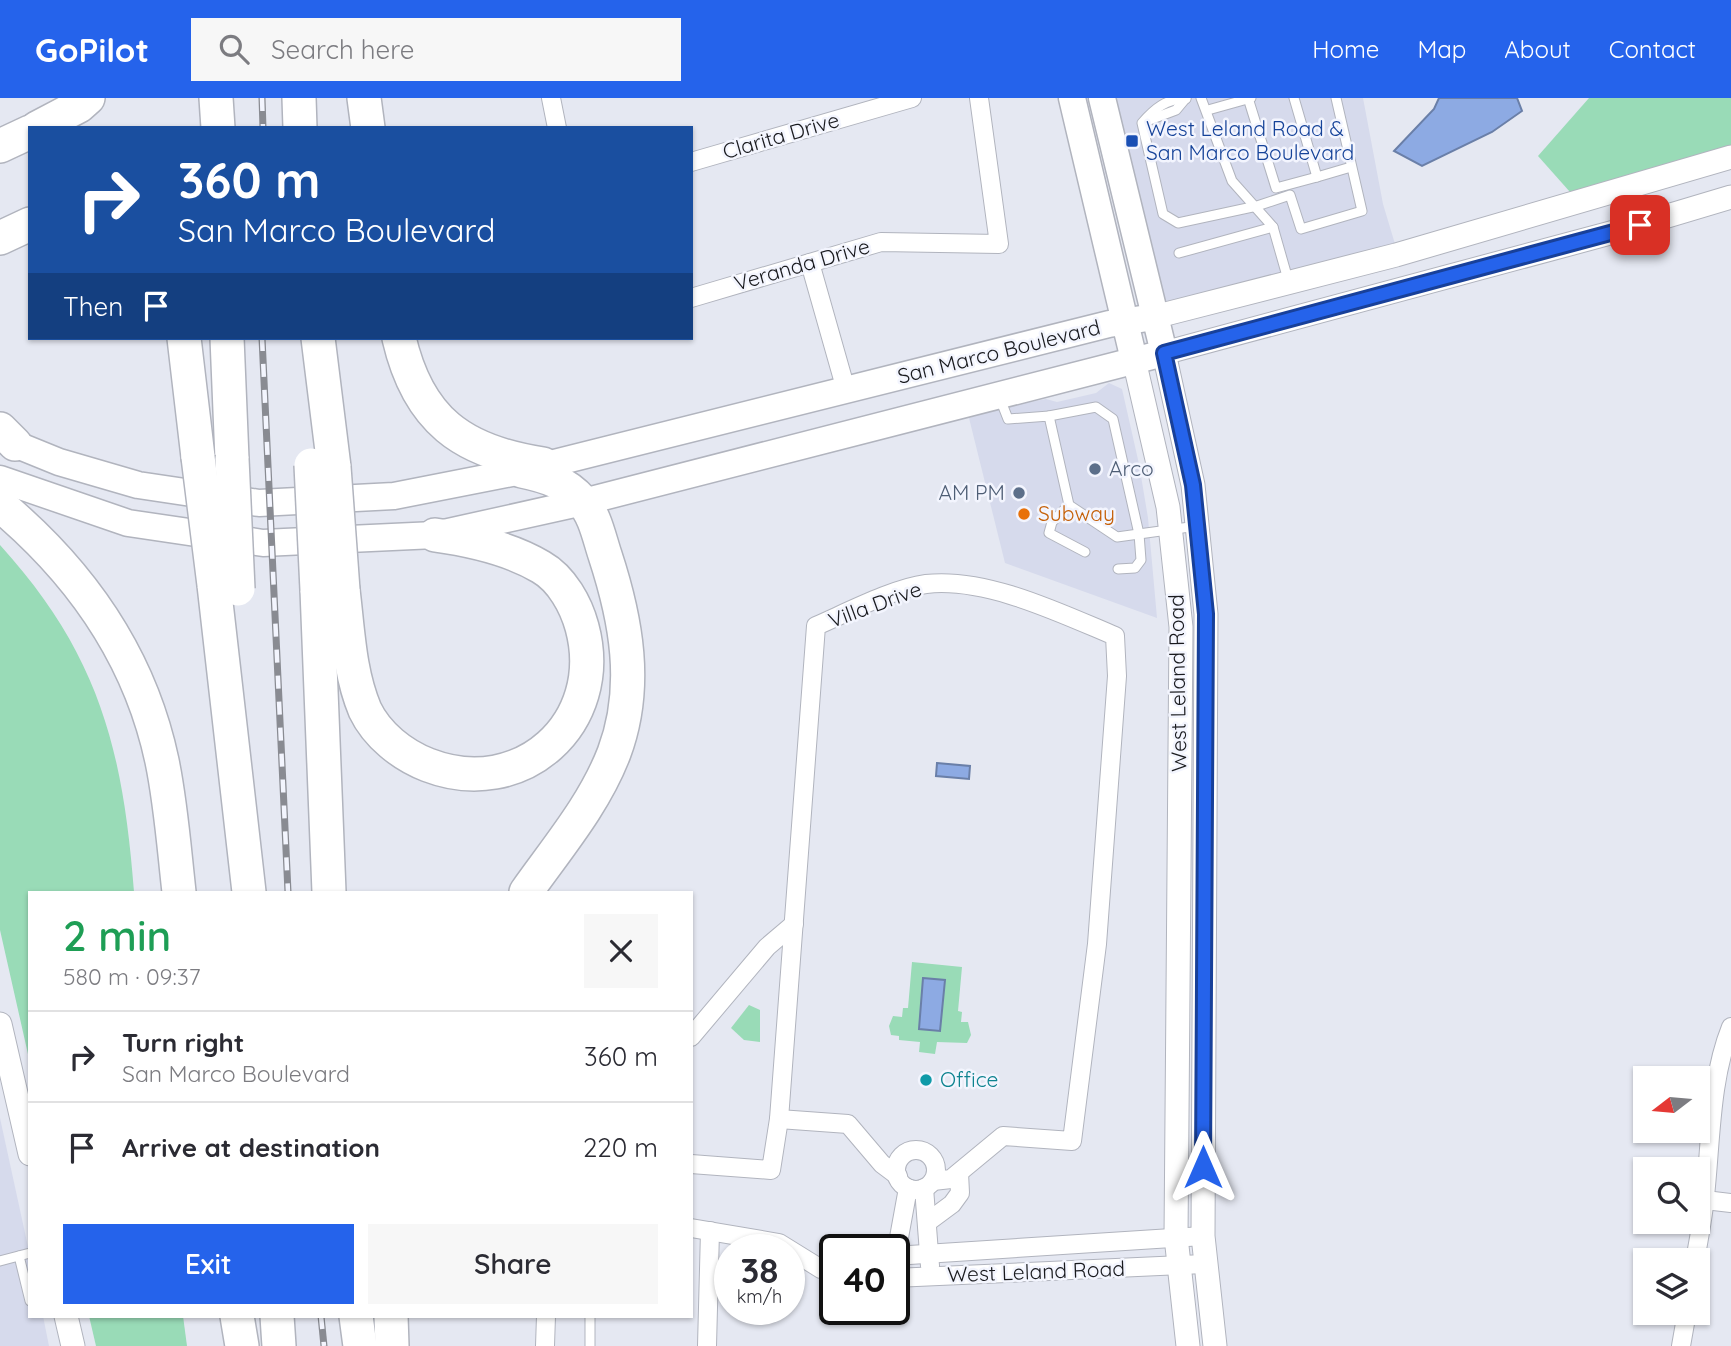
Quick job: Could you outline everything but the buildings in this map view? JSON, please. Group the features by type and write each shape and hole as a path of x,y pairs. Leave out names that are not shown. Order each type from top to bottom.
{"highway":[{"path":"41,126 79,106 88,98"},
{"path":"216,98 218,126"},
{"path":"299,98 300,126"},
{"path":"364,98 368,126"},
{"path":"0,146 28,133"},
{"path":"0,238 28,225"},
{"path":"184,340 198,457 226,587 252,891"},
{"path":"226,587 232,459 227,340"},
{"path":"307,340 322,466"},
{"path":"318,340 330,590 329,891"},
{"path":"400,340 416,390 429,410 446,427 466,442 489,453 555,478 583,502 596,526 622,612 628,679 624,716 615,751 602,781 527,891"},
{"path":"0,505 56,556 81,586 115,637 138,682 162,758 179,891"},
{"path":"330,590 366,712 392,744 415,760 455,773 493,773 532,760 563,734 584,696 588,648 574,603 544,568 476,541 435,535"},
{"path":"237,1318 242,1346"},
{"path":"276,1318 279,1346"},
{"path":"356,1318 360,1346"},
{"path":"391,1318 392,1346"}],"main road":[{"name":"West Leland Road","path":"1102,98 1164,353"},
{"name":"West Leland Road","path":"1073,102 1134,360"},
{"path":"1052,338 1091,316 1105,295 1080,179 1073,102"},
{"name":"San Marco Boulevard","path":"5,437 59,462 138,485 259,503 394,496 533,468 1052,338 1154,317"},
{"name":"San Marco Boulevard","path":"0,479 128,523 263,542 435,535 583,502 1164,353"}],"street":[{"path":"551,98 557,126"},
{"name":"Clarita Drive","path":"693,161 912,98"},
{"name":"Veranda Drive","path":"693,297 881,242 999,244 979,98"},
{"name":"San Marco Boulevard","path":"1154,317 1289,284 1731,158"},
{"name":"San Marco Boulevard","path":"1164,353 1614,232 1731,197"},
{"path":"810,263 846,390"},
{"name":"West Leland Road","path":"1164,353 1199,526 1206,614 1203,1236 1215,1346"},
{"name":"West Leland Road","path":"1134,360 1158,457 1171,529 1181,627 1176,1237 1177,1266 1188,1346"},
{"name":"Villa Drive","path":"693,1164 771,1170 779,1119 816,626 925,584 980,588 1034,602 1115,636 1117,676 1097,944 1072,1141 1003,1136 973,1158 951,1179 920,1180"},
{"path":"693,1035 767,947 794,924"},
{"path":"0,1024 28,1145"},
{"path":"1708,1157 1712,1113 1731,1027"},
{"path":"779,1119 848,1124 882,1164 920,1180"},
{"name":"Villa Drive","path":"920,1180 973,1158"},
{"path":"929,1221 952,1204 960,1193 959,1173"},
{"path":"920,1180 929,1221 929,1276"},
{"path":"902,1234 920,1180"},
{"path":"1710,1201 1731,1203"},
{"path":"693,1228 779,1243 819,1268"},
{"path":"708,1346 710,1231"},
{"name":"West Leland Road","path":"910,1255 1203,1236"},
{"name":"West Leland Road","path":"910,1277 1204,1264"},
{"path":"66,1318 73,1346"},
{"path":"545,1346 546,1318"},
{"path":"1681,1346 1685,1325"}],"lane":[{"path":"1186,98 1176,110 1142,123 1163,214 1178,223 1257,206 1317,177 1351,167"},
{"path":"1201,98 1208,110 1232,181 1257,206 1273,228 1289,284"},
{"path":"1208,110 1249,98 1276,188 1288,190"},
{"path":"1294,98 1317,177"},
{"path":"1288,190 1301,229 1362,211 1336,98"},
{"path":"1179,253 1273,228"},
{"path":"998,395 1008,419 1049,416 1096,407 1113,419 1139,534 1141,561 1136,568 1118,569"},
{"path":"1049,416 1069,505 1117,537 1199,526"},
{"path":"1069,505 1052,522 1049,533 1085,552"},
{"path":"0,1261 28,1254"},
{"path":"19,1256 28,1293"},
{"path":"590,1318 590,1346"}],"shaded area":[{"path":"1109,98 1363,98 1383,204 1395,244 1161,306"},
{"path":"1109,383 1122,389 1139,464 1148,518 1157,618 1005,563 969,418 1015,405 1046,399 1057,402 1096,393"},
{"path":"0,1118 28,1247 28,1318 43,1318 49,1346 0,1346"}],"green space":[{"path":"1589,98 1731,98 1731,157 1578,201 1538,156"},
{"path":"0,545 34,585 61,625 83,665 100,706 113,748 122,793 134,891 28,891 28,1054 0,930"},
{"path":"912,962 962,967 958,1011 962,1012 961,1022 968,1022 971,1035 967,1043 937,1042 935,1054 919,1052 920,1042 899,1040 899,1036 891,1035 889,1026 893,1016 902,1017 903,1008 908,1008"},
{"path":"749,1005 760,1010 760,1042 744,1040 731,1028"},
{"path":"89,1318 183,1318 187,1346 96,1346"}],"water":[{"path":"1439,98 1517,98 1522,111 1492,132 1422,166 1394,151 1434,109"},
{"path":"937,763 970,766 969,779 936,776"},
{"path":"923,978 945,980 940,1031 919,1029"}],"railway":[{"path":"262,98 263,126"},
{"path":"262,340 288,891"},
{"path":"321,1318 324,1346"}],"place":[{"name":"West Leland Road & San Marco Boulevard","path":"1132,141"},
{"name":"Arco","path":"1095,469"},
{"name":"AM PM","path":"1019,493"},
{"name":"Subway","path":"1024,514"},
{"name":"Office","path":"926,1080"}],"route":[{"path":"1203,1167 1206,614 1193,485 1164,353 1640,225"}]}
